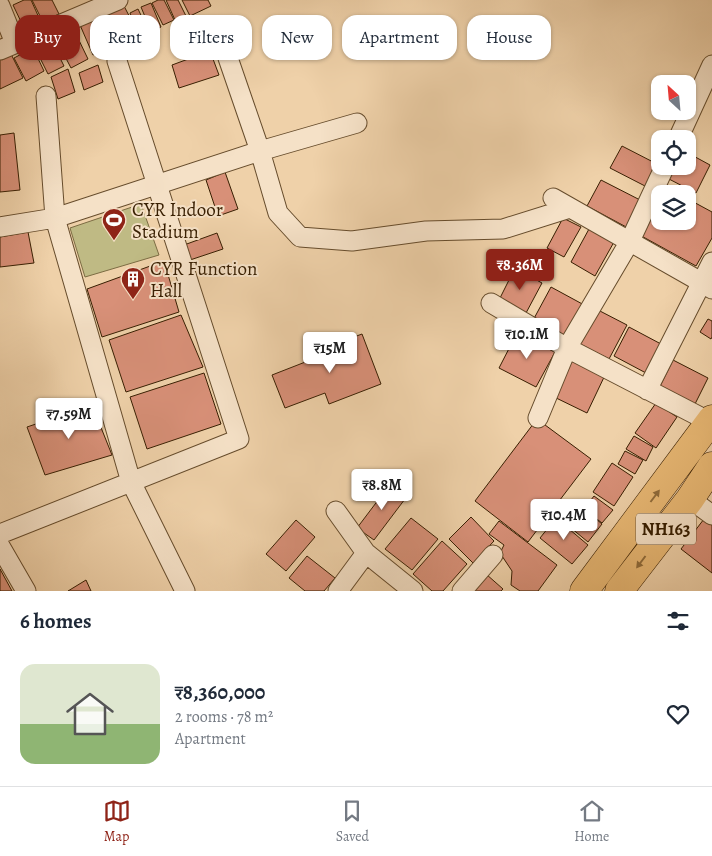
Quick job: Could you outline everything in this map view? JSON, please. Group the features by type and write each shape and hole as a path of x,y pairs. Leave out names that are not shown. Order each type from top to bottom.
{"highway":[{"name":"NH163","path":"584,591 711,421"},
{"name":"NH163","path":"619,591 690,499 712,466"}],"street":[{"path":"0,6 8,46 99,4 118,0"},
{"path":"229,60 260,151 278,213 300,237 352,241 426,231 503,229 570,208"},
{"path":"0,534 239,439 117,61"},
{"path":"682,130 712,65"},
{"path":"46,96 55,218 131,482 185,591"},
{"path":"0,227 55,218 260,151 357,123"},
{"path":"538,418 567,348 630,241 661,175"},
{"path":"553,198 707,285"},
{"path":"647,390 707,285 712,262"},
{"path":"491,303 567,348 711,421"},
{"path":"690,499 712,515"},
{"path":"336,511 366,553 413,591"},
{"path":"0,546 26,591"},
{"path":"338,591 366,553"},
{"path":"462,591 493,555"}],"shaded area":[{"name":"CYR Indoor Stadium","path":"141,204 159,255 85,277 70,228"}],"building":[{"path":"24,0 31,0 38,15 18,15 13,5"},
{"path":"32,0 52,0 59,14 57,15 40,15"},
{"path":"164,0 172,15 170,22 163,25 160,15 158,15 152,3"},
{"path":"166,0 178,0 186,15 173,15"},
{"path":"182,0 208,0 211,6 190,15"},
{"path":"151,3 156,15 144,15 141,7"},
{"path":"124,6 129,15 104,15"},
{"path":"138,9 141,15 131,15 130,13"},
{"path":"90,20 90,48 80,25"},
{"path":"80,42 88,59 71,68 67,60 80,60"},
{"path":"11,54 23,78 0,89 0,59"},
{"path":"15,60 39,60 44,71 26,81"},
{"path":"41,60 61,60 64,66 48,74"},
{"path":"186,60 213,60 219,75 179,88 172,65"},
{"path":"98,65 103,82 84,90 79,73"},
{"path":"68,69 75,92 58,99 51,77"},
{"path":"14,133 20,190 0,192 0,135"},
{"path":"622,146 651,161 651,175 645,186 610,168"},
{"path":"696,157 710,165 696,193 696,185 681,185 667,178 668,175 696,175"},
{"path":"225,172 238,209 218,216 206,180"},
{"path":"601,180 644,202 630,229 587,206"},
{"path":"696,203 712,212 712,238 696,266 636,233 651,206 651,230 696,230"},
{"path":"563,218 581,227 564,257 547,248"},
{"path":"589,229 614,242 595,276 571,262"},
{"path":"28,232 34,263 0,267 0,237"},
{"path":"217,233 223,249 190,260 184,245"},
{"name":"CYR Function Hall","path":"164,261 179,312 102,337 87,289"},
{"path":"515,268 542,283 526,313 499,300"},
{"path":"551,287 586,306 566,343 531,324"},
{"path":"598,310 627,325 609,359 580,344"},
{"path":"181,315 203,367 126,392 109,340"},
{"path":"708,319 712,321 711,339 700,332"},
{"path":"629,327 661,344 646,373 614,356"},
{"path":"517,333 555,352 536,387 499,368"},
{"path":"362,334 381,384 329,404 325,393 285,408 272,375 313,359 311,353"},
{"path":"570,355 606,373 587,413 550,395"},
{"path":"673,360 708,378 695,404 660,386"},
{"path":"204,373 221,424 147,449 130,397"},
{"path":"656,403 677,417 656,448 635,433"},
{"path":"92,405 112,455 45,475 27,427"},
{"path":"537,419 591,459 528,542 475,501"},
{"path":"634,436 653,447 646,461 626,449"},
{"path":"625,451 643,460 635,474 618,464"},
{"path":"612,463 633,477 614,506 593,492"},
{"path":"391,483 408,495 374,540 357,528"},
{"path":"594,496 613,510 602,523 584,509"},
{"path":"573,500 602,524 588,542 559,518"},
{"path":"471,517 494,541 473,563 449,539"},
{"path":"411,518 438,539 412,570 385,549"},
{"path":"556,518 588,545 572,564 540,538"},
{"path":"704,519 712,525 712,573 681,549"},
{"path":"296,520 315,537 286,571 266,554"},
{"path":"499,521 557,565 538,591 520,591 511,585 512,571 500,553 504,545 489,534"},
{"path":"442,541 467,564 443,591 432,591 413,574"},
{"path":"307,556 335,578 324,591 305,591 289,578"},
{"path":"0,569 12,591 0,591"},
{"path":"486,574 503,589 501,591 472,591"},
{"path":"86,580 91,591 68,591"}],"place":[{"name":"CYR Indoor Stadium","path":"114,241"},
{"name":"CYR Function Hall","path":"133,300"}]}
